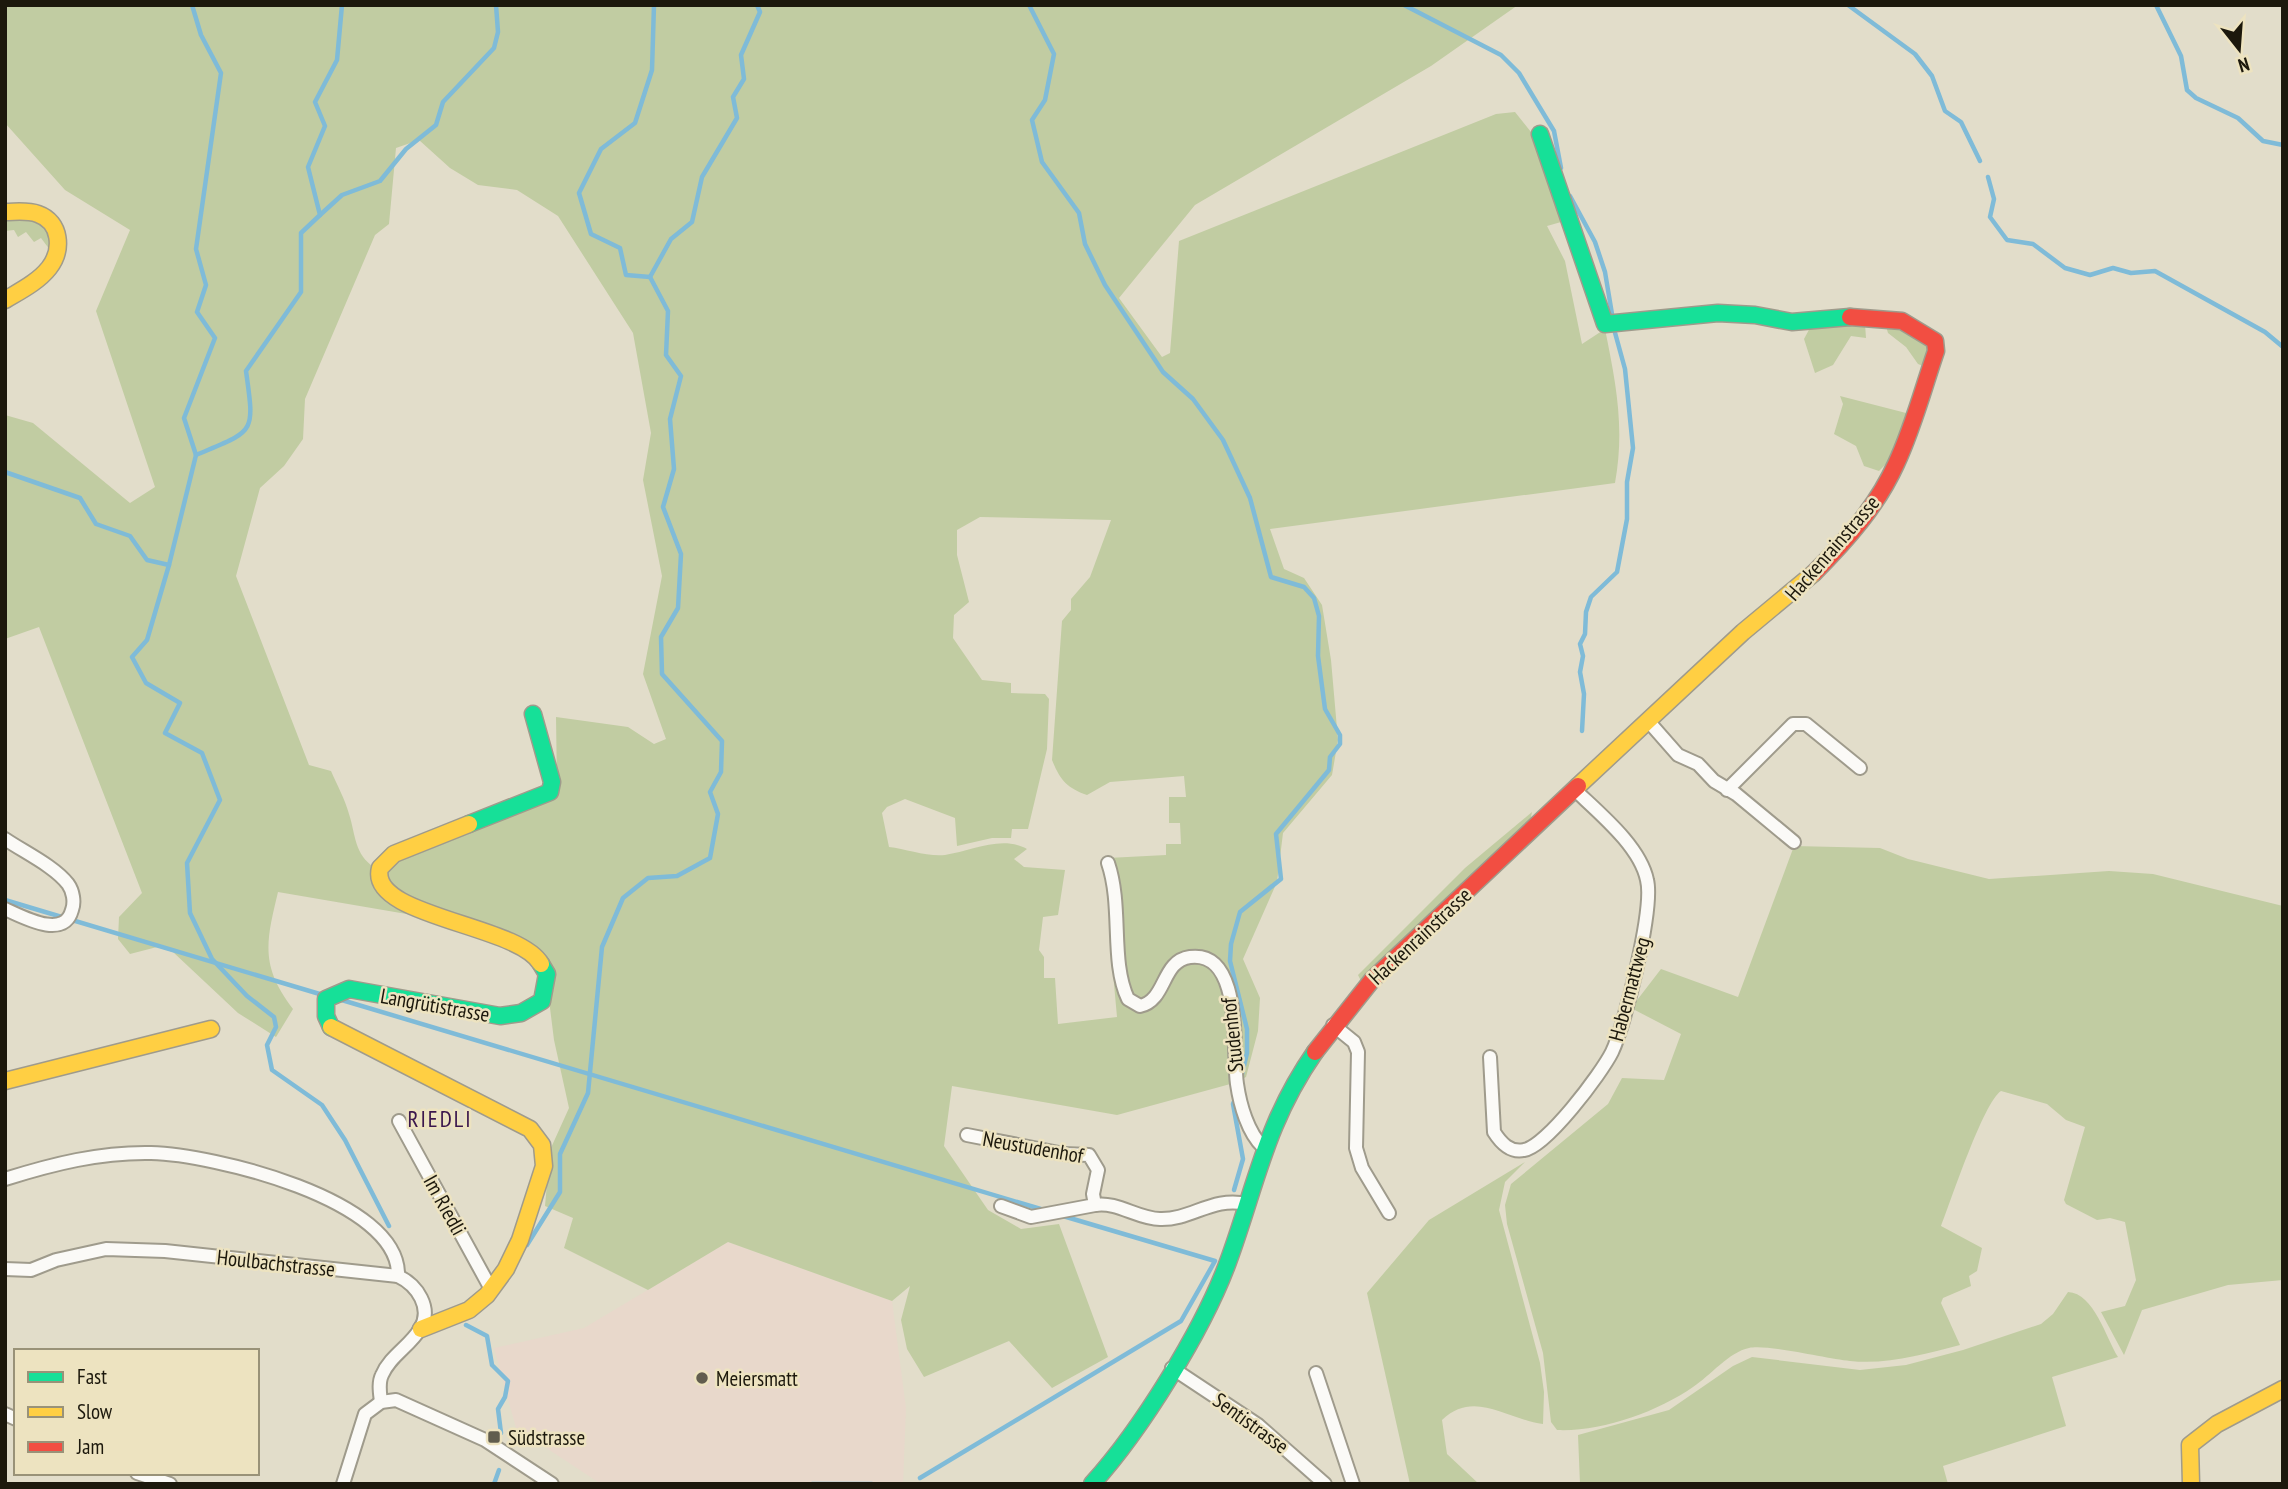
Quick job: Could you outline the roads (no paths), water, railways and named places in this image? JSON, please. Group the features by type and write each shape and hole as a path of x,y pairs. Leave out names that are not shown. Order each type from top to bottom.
{"street":[{"name":"Hackenrainstrasse","path":"1092,1484 1114,1461 1135,1432 1221,1279 1263,1147 1290,1092 1333,1025 1372,980 1743,632 1783,604 1847,536 1876,499 1895,467 1936,351 1935,341 1897,319 1858,314 1789,322 1753,314 1721,313 1621,320 1605,324 1540,134"},
{"path":"5,212 32,212 46,217 55,227 59,241 50,267 5,300"},
{"name":"Langrütistrasse","path":"421,1328 459,1317 491,1289 519,1245 545,1157 541,1144 530,1129 334,1030 327,1022 324,1010 326,999 336,992 349,989 500,1016 521,1013 542,1001 549,978 544,963 534,953 463,921 396,902 383,891 378,877 383,862 394,855 550,792 552,782 533,713"},
{"path":"1649,722 1678,754 1698,764 1794,842"},
{"path":"1727,790 1793,724 1806,724 1860,768"},
{"name":"Habermattweg","path":"1490,1057 1494,1132 1510,1149 1522,1151 1547,1137 1613,1050 1647,923 1647,880 1624,841 1574,789"},
{"path":"5,839 65,881 72,891 73,907 68,918 56,925 40,924 5,909"},
{"name":"Studenhof","path":"1108,863 1118,903 1121,975 1128,999 1136,1005 1150,1004 1159,993 1168,973 1186,958 1198,957 1220,970 1233,1008 1237,1084 1255,1139 1263,1147"},
{"path":"1333,1025 1354,1042 1359,1052 1356,1148 1366,1176 1389,1213"},
{"path":"5,1081 211,1029"},
{"name":"Im Riedli","path":"399,1121 491,1289"},
{"name":"Neustudenhof","path":"967,1135 1064,1154 1089,1155 1098,1170 1093,1194 1095,1205"},
{"path":"5,1179 58,1163 101,1156 152,1153 216,1160 276,1176 360,1218 380,1237 398,1261 398,1276 410,1281 422,1299 421,1328 381,1376 381,1402"},
{"path":"1001,1206 1031,1217 1095,1205 1110,1205 1163,1220 1224,1201 1247,1204"},
{"name":"Houlbachstrasse","path":"5,1269 31,1270 57,1260 106,1249 165,1251 398,1276"},
{"name":"Sentistrasse","path":"1172,1368 1258,1425 1325,1484"},
{"path":"1317,1373 1353,1484"},
{"path":"2191,1484 2190,1445 2217,1424 2283,1389"},
{"path":"343,1484 365,1414 381,1402 396,1400 485,1440 552,1484"},
{"path":"143,1475 170,1484"}],"waterway":[{"path":"192,5 201,35 221,73 196,249 206,285 197,312 215,338 184,418 196,455 169,565 147,640 132,657 146,683 180,703 165,733 202,753 220,800 187,863 190,913 212,959 247,996 274,1017 276,1027 267,1045 272,1070 322,1105 345,1140 389,1226"},
{"path":"196,455 230,440 246,428 250,419 246,371 301,292 301,233 320,215 308,167 325,126 315,102 337,60 342,5"},
{"path":"320,215 342,195 380,181 406,149 436,125 443,102 494,48 498,32 496,5"},
{"path":"650,277 626,275 620,248 591,234 579,193 601,149 635,123 652,70 654,5"},
{"path":"650,277 671,239 692,222 702,177 737,118 733,97 744,79 741,55 760,12 757,5"},
{"path":"1029,5 1054,54 1045,100 1032,120 1042,162 1079,213 1085,244 1105,285 1163,372 1193,399 1223,440 1250,498 1271,577 1304,587 1314,598 1319,616 1318,656 1325,709 1340,735 1340,744 1330,757 1329,770 1276,834 1281,879 1240,912 1231,944 1230,961 1247,1029 1247,1053 1242,1074"},
{"path":"1404,5 1501,55 1519,73 1554,131 1561,168"},
{"path":"1848,5 1915,54 1932,76 1945,111 1961,122 1980,161"},
{"path":"2156,5 2181,56 2187,90 2196,98 2238,118 2263,141 2283,145"},
{"path":"1988,177 1994,199 1990,217 2007,240 2033,244 2065,268 2090,275 2113,268 2131,273 2155,271 2265,332 2283,347"},
{"path":"1570,196 1595,242 1605,272 1612,314"},
{"path":"527,1245 560,1192 560,1154 588,1093 602,947 623,898 648,878 677,876 710,858 718,814 710,792 721,772 722,741 662,674 661,637 678,608 681,554 663,507 674,469 670,419 681,376 666,355 668,311 650,277"},
{"path":"1582,731 1584,694 1580,672 1583,656 1580,644 1585,634 1586,612 1591,597 1617,572 1627,519 1627,482 1633,448 1625,369 1614,329"},
{"path":"5,472 80,498 96,524 130,536 147,560 169,565"},
{"path":"5,900 323,995"},
{"path":"335,998 1044,1210"},
{"path":"1234,1190 1243,1159 1233,1104 1236,1097"},
{"path":"920,1478 1181,1321 1215,1261 1063,1216"},
{"path":"466,1325 487,1336 492,1365 508,1381 505,1397 498,1409 501,1433"},
{"path":"494,1484 499,1470"},
{"path":"812,1484 872,1484"}],"place":[{"name":"Meiersmatt","path":"702,1378"},
{"name":"Südstrasse","path":"494,1437"}],"district":[{"name":"RIEDLI","path":"440,1118"}]}
